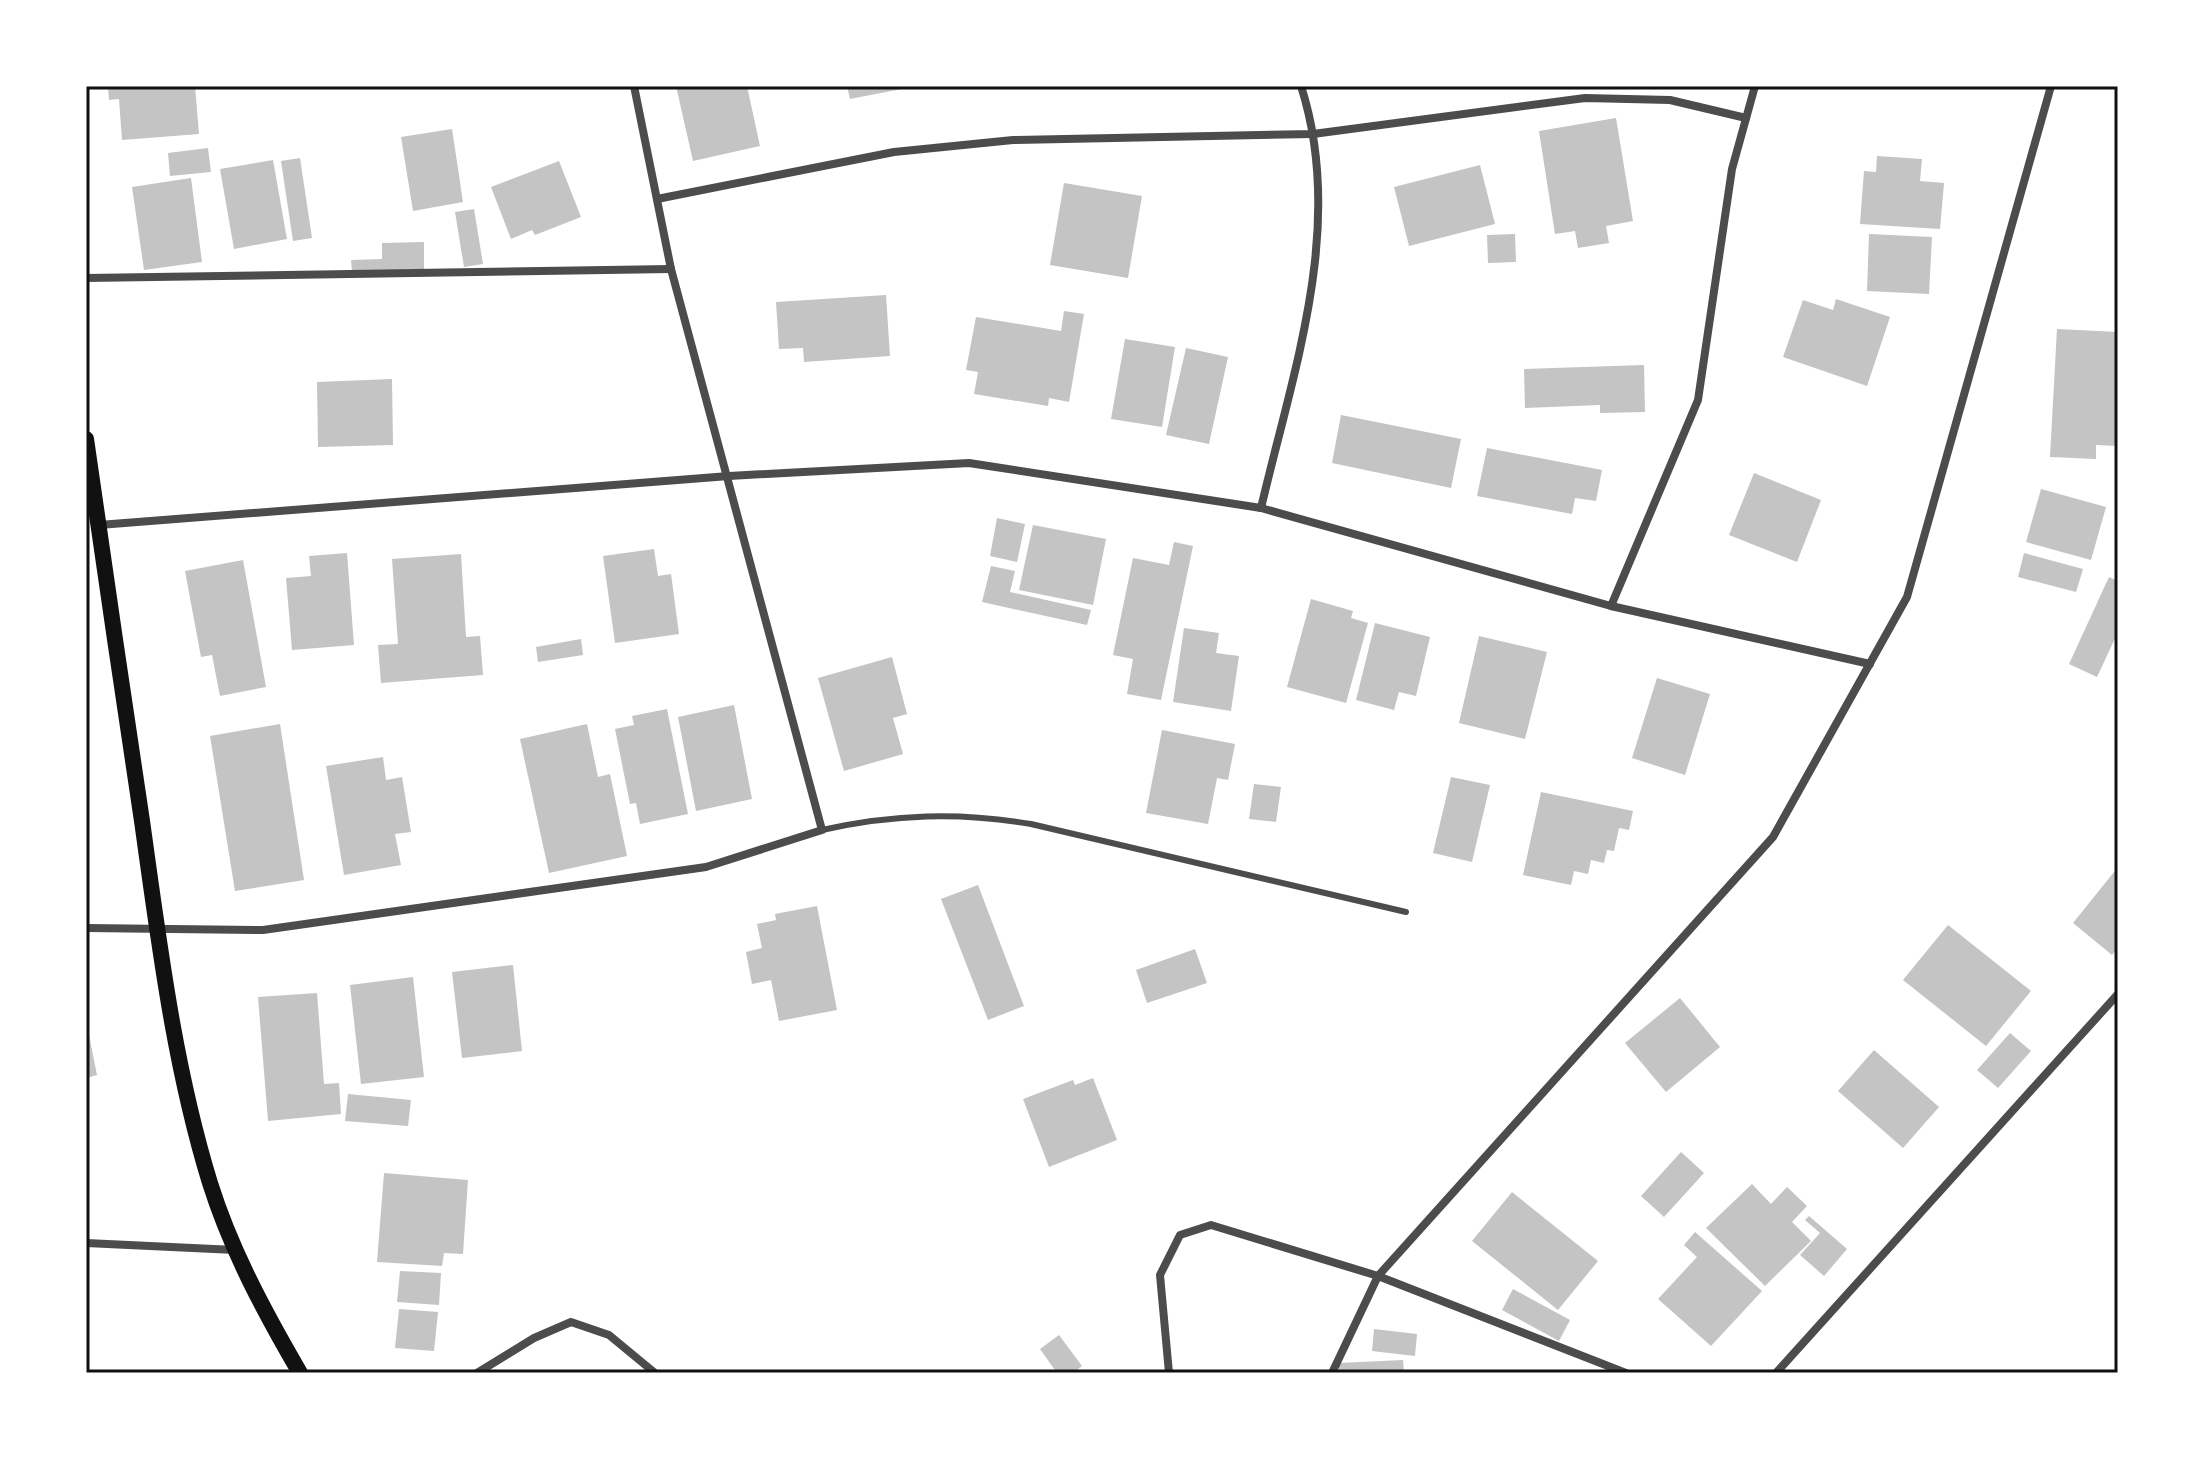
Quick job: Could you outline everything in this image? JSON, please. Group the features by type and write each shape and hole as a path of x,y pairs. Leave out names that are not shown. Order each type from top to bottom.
{"main road":[{"path":"86,439 158,930 190,1112 211,1185 235,1250 269,1321 300,1373"}],"street":[{"path":"86,928 263,930 706,867 822,830 671,269 634,86"},
{"path":"1261,508 1310,300 1318,243 1319,186 1313,134 1301,86"},
{"path":"1611,606 1698,400 1732,169 1755,86"},
{"path":"1332,1373 1378,1276 1773,837 1870,664 1907,597 2051,86"},
{"path":"657,199 894,152 1013,140 1313,134 1585,98 1670,100 1746,118"},
{"path":"86,278 671,269"},
{"path":"98,525 729,476 969,463 1261,508 1611,606 1870,664"},
{"path":"1776,1373 2118,994"},
{"path":"1169,1373 1160,1275 1180,1235 1211,1225 1378,1276 1626,1373"},
{"path":"86,1243 235,1250"},
{"path":"477,1373 534,1338 571,1322 609,1335 655,1373"}],"lane":[{"path":"822,830 871,819 976,815 1031,824 1406,912"}],"building":[{"path":"108,86 195,86 199,134 122,140 119,99 109,100"},
{"path":"676,86 747,86 760,146 693,161"},
{"path":"847,86 912,86 912,87 850,99"},
{"path":"1616,118 1633,221 1606,226 1609,243 1578,248 1575,231 1555,234 1539,131"},
{"path":"452,129 463,202 413,211 401,137"},
{"path":"208,148 211,172 170,176 168,153"},
{"path":"1877,156 1922,159 1920,181 1944,183 1940,229 1860,224 1864,171 1876,172"},
{"path":"300,158 312,238 293,241 281,161"},
{"path":"273,160 287,239 234,249 220,169"},
{"path":"559,161 581,217 535,235 532,230 511,239 491,187"},
{"path":"1480,165 1495,224 1409,246 1394,187"},
{"path":"191,178 202,262 144,270 132,187"},
{"path":"1064,183 1142,196 1128,278 1050,265"},
{"path":"474,209 483,264 464,267 455,212"},
{"path":"1515,234 1516,262 1488,263 1487,235"},
{"path":"1869,234 1932,237 1929,294 1867,291"},
{"path":"424,242 424,269 352,272 351,260 382,259 382,243"},
{"path":"886,295 890,356 804,362 803,348 779,349 776,302"},
{"path":"1836,299 1890,317 1867,386 1783,357 1803,300 1833,310"},
{"path":"1064,311 1084,314 1069,402 1049,398 1048,406 974,394 978,372 966,370 976,317 1061,331"},
{"path":"2057,329 2118,332 2118,446 2096,445 2096,459 2050,457"},
{"path":"1125,339 1175,347 1162,427 1111,419"},
{"path":"1186,348 1228,357 1209,444 1166,435"},
{"path":"1644,365 1645,412 1600,413 1600,405 1525,408 1524,369"},
{"path":"392,379 393,445 318,447 317,382"},
{"path":"1341,415 1461,439 1451,488 1332,463"},
{"path":"1487,448 1602,470 1596,501 1575,498 1572,514 1477,496"},
{"path":"1754,473 1821,500 1797,562 1729,535"},
{"path":"2041,489 2106,507 2091,560 2026,542"},
{"path":"997,518 1025,524 1017,562 990,556"},
{"path":"1033,525 1106,539 1093,605 1019,590"},
{"path":"1174,542 1193,546 1161,700 1127,694 1133,659 1113,655 1133,558 1169,565"},
{"path":"654,549 658,576 671,574 679,634 615,643 603,556"},
{"path":"347,553 354,645 292,650 286,578 311,576 309,556"},
{"path":"2024,553 2083,569 2076,592 2018,577"},
{"path":"461,554 466,637 480,636 483,675 381,683 378,645 398,644 392,559"},
{"path":"243,560 266,687 220,696 212,655 201,657 185,571"},
{"path":"991,566 1015,571 1010,592 1091,610 1087,625 982,602"},
{"path":"2109,577 2118,581 2118,632 2097,677 2069,664"},
{"path":"1311,599 1353,611 1351,618 1368,623 1346,703 1287,687"},
{"path":"1375,623 1430,637 1416,696 1399,692 1394,710 1356,700"},
{"path":"1184,628 1219,633 1216,653 1239,656 1231,711 1173,702"},
{"path":"1479,636 1547,652 1525,739 1459,723"},
{"path":"581,639 583,655 538,662 536,647"},
{"path":"892,657 907,714 893,718 903,754 844,771 818,678"},
{"path":"1657,678 1710,694 1685,775 1632,758"},
{"path":"734,705 752,799 696,811 678,717"},
{"path":"667,709 688,814 640,824 636,803 630,804 615,729 634,725 632,716"},
{"path":"280,724 304,880 235,891 210,736"},
{"path":"587,724 598,777 610,774 627,856 549,873 520,739"},
{"path":"1162,730 1235,744 1228,780 1217,778 1208,824 1146,813"},
{"path":"383,757 386,780 402,777 411,832 395,834 401,865 344,875 326,766"},
{"path":"1451,777 1490,785 1472,862 1433,853"},
{"path":"1254,784 1281,787 1276,822 1249,819"},
{"path":"1541,792 1633,811 1629,830 1619,828 1614,851 1607,850 1604,863 1591,860 1588,874 1574,871 1571,885 1523,875"},
{"path":"2118,867 2118,948 2112,955 2073,923"},
{"path":"978,885 1024,1006 988,1020 941,899"},
{"path":"817,906 837,1010 779,1021 771,980 752,984 746,952 762,948 757,924 776,920 775,914"},
{"path":"1948,925 2031,991 1986,1046 1903,980"},
{"path":"1195,949 1207,983 1147,1003 1136,970"},
{"path":"513,965 522,1051 462,1058 452,972"},
{"path":"413,977 424,1077 361,1084 350,985"},
{"path":"317,993 324,1084 339,1083 341,1114 268,1121 258,997"},
{"path":"1680,998 1720,1047 1666,1092 1625,1043"},
{"path":"2010,1033 2031,1051 1998,1088 1977,1070"},
{"path":"89,1035 97,1075 86,1078 86,1036"},
{"path":"1874,1050 1939,1107 1903,1148 1838,1091"},
{"path":"1093,1078 1117,1140 1049,1167 1023,1099 1073,1080 1075,1085"},
{"path":"348,1094 411,1100 408,1126 345,1121"},
{"path":"1681,1152 1704,1173 1664,1217 1641,1196"},
{"path":"384,1173 468,1180 463,1254 444,1253 442,1266 377,1262"},
{"path":"1752,1184 1771,1204 1787,1187 1807,1206 1792,1222 1811,1241 1765,1286 1706,1228"},
{"path":"1512,1192 1598,1261 1558,1310 1472,1241"},
{"path":"1809,1216 1847,1249 1824,1276 1800,1255 1820,1233 1805,1220"},
{"path":"1695,1232 1762,1291 1711,1346 1658,1299 1697,1257 1684,1245"},
{"path":"400,1271 441,1273 439,1305 397,1302"},
{"path":"1513,1289 1570,1320 1559,1341 1502,1310"},
{"path":"399,1309 438,1312 434,1351 395,1348"},
{"path":"1374,1329 1417,1334 1415,1356 1372,1351"},
{"path":"1059,1335 1082,1366 1073,1373 1057,1373 1040,1349"},
{"path":"1403,1360 1404,1373 1339,1373 1339,1363"}]}
